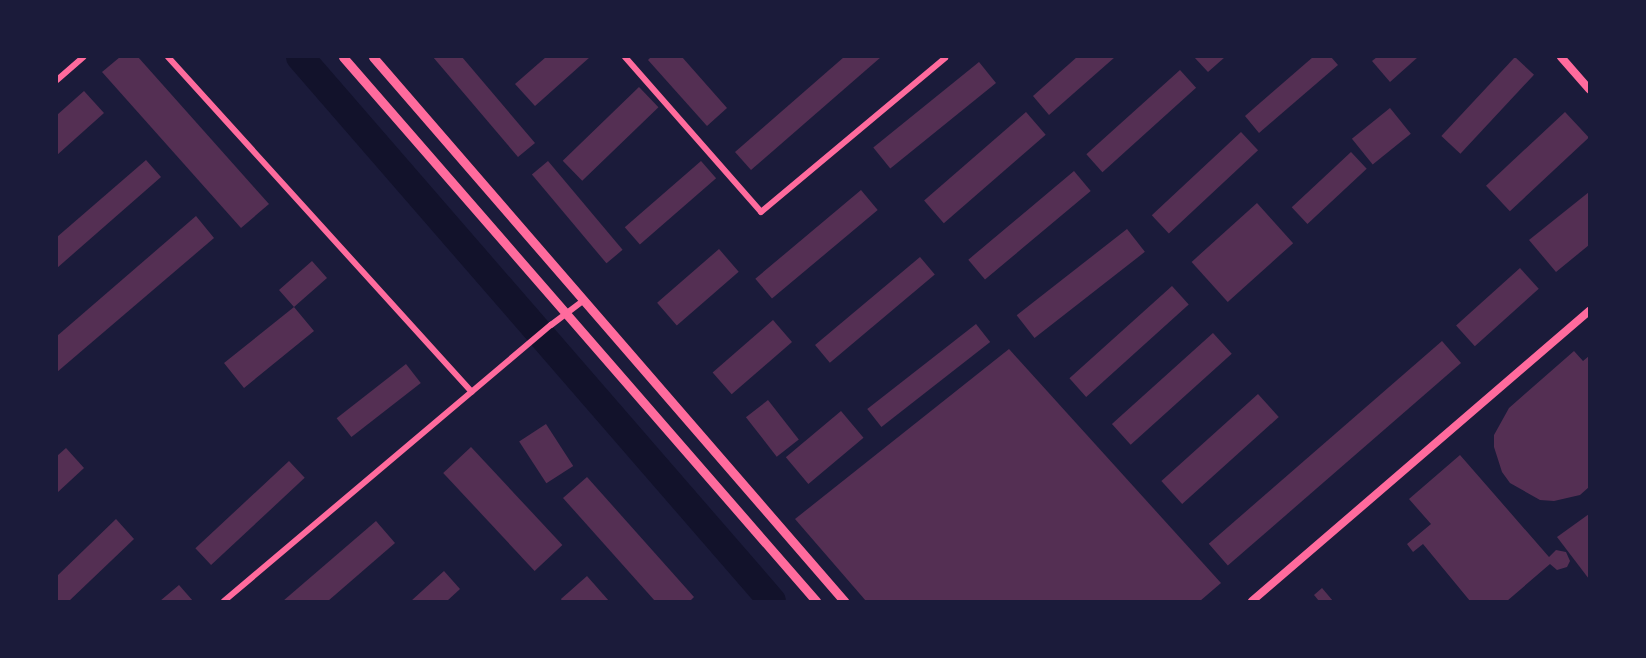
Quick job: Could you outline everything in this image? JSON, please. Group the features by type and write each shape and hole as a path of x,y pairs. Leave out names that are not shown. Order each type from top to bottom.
{"main road":[{"path":"343,57 816,601"},
{"path":"373,57 844,601"}],"street":[{"path":"57,80 83,57"},
{"path":"168,57 472,392"},
{"path":"625,57 760,212 945,58"},
{"path":"1561,57 1589,89"},
{"path":"224,601 565,313 584,301"},
{"path":"1252,601 1589,311"}],"building":[{"path":"120,57 138,57 269,204 241,228 102,72"},
{"path":"433,57 462,57 535,143 518,157"},
{"path":"546,57 590,57 535,106 515,84"},
{"path":"651,57 682,57 727,108 707,126 648,60"},
{"path":"844,57 881,57 751,170 735,152"},
{"path":"1077,57 1115,57 1049,115 1033,96"},
{"path":"1194,57 1225,57 1208,72"},
{"path":"1313,57 1331,57 1338,65 1259,133 1245,116"},
{"path":"1377,57 1418,57 1390,82 1372,61"},
{"path":"1515,57 1534,75 1460,154 1441,136"},
{"path":"979,62 996,83 890,169 873,148"},
{"path":"1180,70 1196,88 1102,172 1086,154"},
{"path":"639,87 658,107 582,181 563,161"},
{"path":"84,91 104,113 57,155 57,115"},
{"path":"1390,108 1411,134 1373,164 1352,139"},
{"path":"1026,112 1046,135 944,223 924,201"},
{"path":"1565,112 1589,138 1510,211 1486,186"},
{"path":"1241,132 1258,150 1169,233 1152,215"},
{"path":"1351,152 1367,169 1307,224 1292,207"},
{"path":"146,160 161,177 57,268 57,237"},
{"path":"548,161 623,250 606,263 532,174"},
{"path":"701,161 716,178 640,245 625,227"},
{"path":"1074,171 1091,191 985,280 968,260"},
{"path":"861,190 878,210 772,299 755,279"},
{"path":"1589,192 1589,245 1556,272 1529,240"},
{"path":"1257,203 1293,243 1228,302 1192,262"},
{"path":"196,216 214,238 57,372 57,336"},
{"path":"1127,229 1145,252 1035,338 1017,315"},
{"path":"719,249 739,272 677,325 657,303"},
{"path":"920,257 935,275 830,363 815,345"},
{"path":"312,261 327,278 294,307 279,290"},
{"path":"1520,268 1539,289 1475,346 1456,326"},
{"path":"1172,286 1189,305 1086,397 1069,378"},
{"path":"294,307 314,331 244,388 224,363"},
{"path":"773,320 792,342 732,394 713,372"},
{"path":"976,324 990,342 881,427 867,409"},
{"path":"1213,333 1232,354 1131,445 1112,424"},
{"path":"1442,341 1461,363 1228,566 1209,544"},
{"path":"1009,349 1221,583 1200,601 866,601 795,519"},
{"path":"1574,351 1583,361 1589,356 1589,487 1580,495 1554,501 1540,500 1510,483 1502,472 1494,447 1494,435 1509,408"},
{"path":"406,364 421,383 351,437 337,418"},
{"path":"1258,394 1279,417 1182,504 1161,481"},
{"path":"768,400 799,439 777,457 746,417"},
{"path":"841,411 863,438 808,484 786,457"},
{"path":"546,424 573,466 546,483 519,441"},
{"path":"471,447 562,545 535,571 443,473"},
{"path":"66,448 84,468 57,493 57,456"},
{"path":"1460,455 1549,557 1556,550 1566,552 1570,561 1567,567 1557,570 1550,564 1507,601 1470,601 1423,544 1413,552 1407,544 1431,524 1409,499"},
{"path":"289,461 305,478 211,565 195,548"},
{"path":"587,477 694,597 690,601 655,601 563,498"},
{"path":"1589,514 1589,579 1557,537"},
{"path":"116,519 134,539 69,601 57,601 57,576"},
{"path":"376,521 395,543 328,601 283,601"},
{"path":"444,571 460,589 447,601 411,601"},
{"path":"587,576 609,601 562,601 561,599"},
{"path":"179,585 193,601 160,601"},
{"path":"1322,588 1333,601 1319,601 1314,595"}],"waterway":[{"path":"300,57 772,601"}]}
